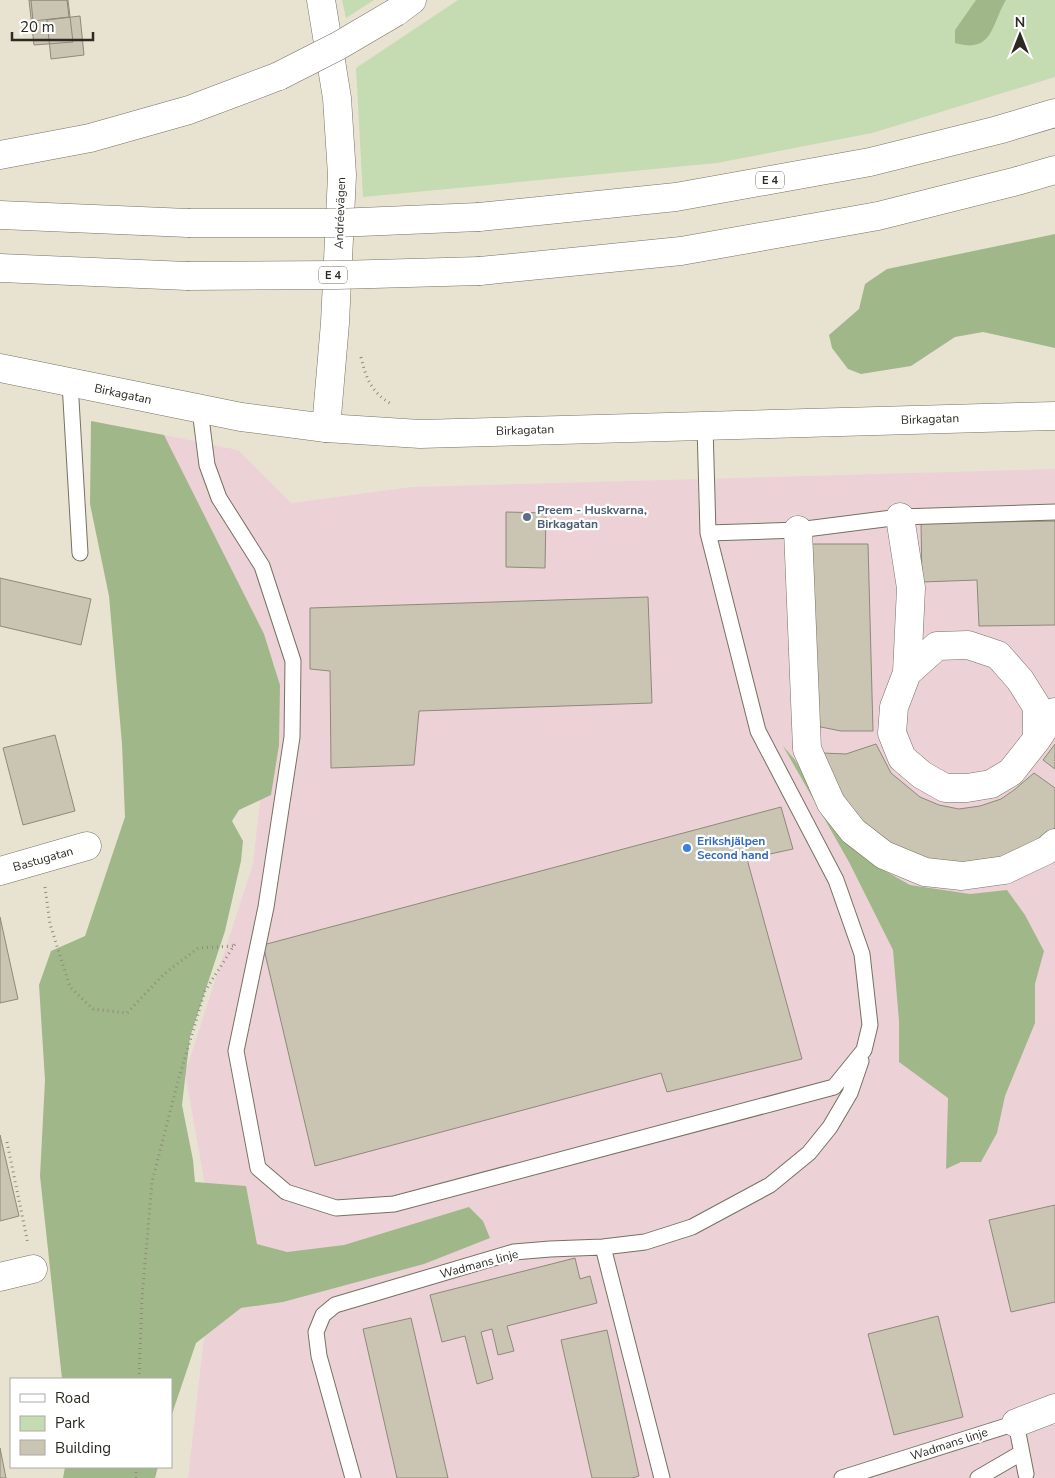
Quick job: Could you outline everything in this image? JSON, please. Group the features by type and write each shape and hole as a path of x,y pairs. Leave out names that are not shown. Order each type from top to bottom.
{"main road":[{"name":"Andréevägen","path":"322,0 337,98 342,175 335,323 326,428"},
{"path":"0,155 100,136 189,110 280,76 338,46 404,6"},
{"name":"E 4","path":"0,215 188,223 336,223 479,216 676,197 870,162 998,130 1055,113"},
{"name":"E 4","path":"0,268 187,276 338,275 480,271 701,248 878,216 1055,170"},
{"name":"Birkagatan","path":"0,368 241,418 326,428 420,434 1055,416"},
{"path":"900,518 911,588 907,673 894,707 892,733 902,758 922,775 945,788 967,788 991,784 1010,772 1037,739 1055,712"},
{"path":"798,530 807,749 832,803 853,831 884,855 926,872 962,876 1005,870 1047,850 1055,843"},
{"path":"907,673 937,646 968,645 998,656 1020,680 1037,708 1037,739"},
{"name":"Bastugatan","path":"0,871 87,846"},
{"path":"0,1277 34,1269"},
{"name":"Wadmans linje","path":"1016,1423 1055,1408"}],"lane":[{"path":"70,383 80,553"},
{"path":"200,410 207,464 219,498 262,566 294,661 292,737 266,908 236,1051 258,1168 286,1192 336,1208 394,1204 834,1087 864,1050"},
{"name":"Wadmans linje","path":"353,1478 319,1356 316,1332 323,1315 335,1305 514,1252 603,1247 645,1242 692,1227 770,1185 810,1153 830,1127 850,1094 870,1025 862,954 836,880 758,732 708,533 705,426"},
{"path":"708,533 798,530 900,518 1055,512"},
{"path":"603,1247 662,1478"},
{"path":"1016,1423 1026,1474"},
{"name":"Wadmans linje","path":"842,1478 1016,1423"},
{"path":"978,1478 1021,1453"}],"path":[{"path":"42,859 50,924 70,987 93,1009 127,1013 164,974 198,948 234,946"},
{"path":"139,1378 142,1298 152,1182 178,1081 205,991 234,946 266,908"},
{"path":"7,1142 34,1269"}],"shaded area":[{"path":"164,435 238,450 291,503 412,487 1055,469 1055,1478 188,1478 215,1241 185,1073 253,864 275,666"}],"green space":[{"path":"342,0 374,0 346,18"},
{"path":"458,0 1055,0 1055,77 872,133 717,163 363,197 356,68"},
{"path":"976,0 1006,0 989,35 984,41 967,45 955,43 955,30"},
{"path":"1055,234 1055,348 983,332 955,337 911,366 861,374 848,369 832,348 829,335 859,309 865,284 887,269"},
{"path":"91,421 164,435 264,634 280,685 279,745 271,795 239,810 232,821 243,841 241,861 225,931 190,1037 182,1105 193,1160 195,1182 246,1186 257,1244 287,1252 344,1245 469,1207 483,1221 490,1238 424,1264 283,1302 241,1308 196,1343 172,1414 172,1378 62,1378 40,1176 45,1080 39,985 51,951 85,936 125,817 122,744 109,596 90,504"},
{"path":"783,746 795,760 828,815 871,863 910,885 970,894 1007,890 1025,915 1044,951 1035,984 1035,1023 1005,1096 997,1133 981,1162 961,1162 946,1169 948,1098 899,1062 899,1021 893,950 849,862"},
{"path":"65,1468 158,1468 155,1478 63,1478"}],"building":[{"path":"29,0 68,0 73,42 34,45"},
{"path":"31,0 67,0 69,17 33,21"},
{"path":"80,16 84,55 51,59 47,20"},
{"path":"506,512 546,513 545,568 506,567"},
{"path":"1055,521 1055,625 979,626 977,580 922,582 921,523"},
{"path":"811,544 868,544 873,731 841,731 816,726"},
{"path":"0,578 91,599 81,645 0,626"},
{"path":"648,597 652,703 419,711 414,765 331,768 330,671 310,669 310,608"},
{"path":"55,735 75,811 23,825 3,748"},
{"path":"876,744 891,773 920,797 939,805 959,809 980,806 1001,799 1034,773 1055,788 1055,828 1035,843 1011,856 985,862 952,863 926,860 901,851 861,824 842,801 822,753 846,754"},
{"path":"1055,744 1055,769 1043,760"},
{"path":"781,807 793,849 747,859 802,1059 667,1092 661,1073 315,1166 263,945"},
{"path":"0,917 18,999 0,1003"},
{"path":"0,1135 19,1216 0,1221"},
{"path":"1055,1205 1055,1302 1011,1312 989,1220"},
{"path":"575,1258 580,1279 590,1276 597,1303 507,1326 514,1351 498,1355 492,1329 481,1332 493,1379 477,1384 465,1336 442,1342 430,1295"},
{"path":"938,1316 963,1417 894,1435 868,1334"},
{"path":"411,1318 448,1478 397,1478 363,1329"},
{"path":"607,1330 639,1476 632,1478 592,1478 561,1340"},
{"path":"0,1448 6,1478 0,1478"}],"place":[{"name":"Preem - Huskvarna, Birkagatan","path":"527,517"},
{"name":"Erikshjälpen Second hand","path":"687,848"}]}
